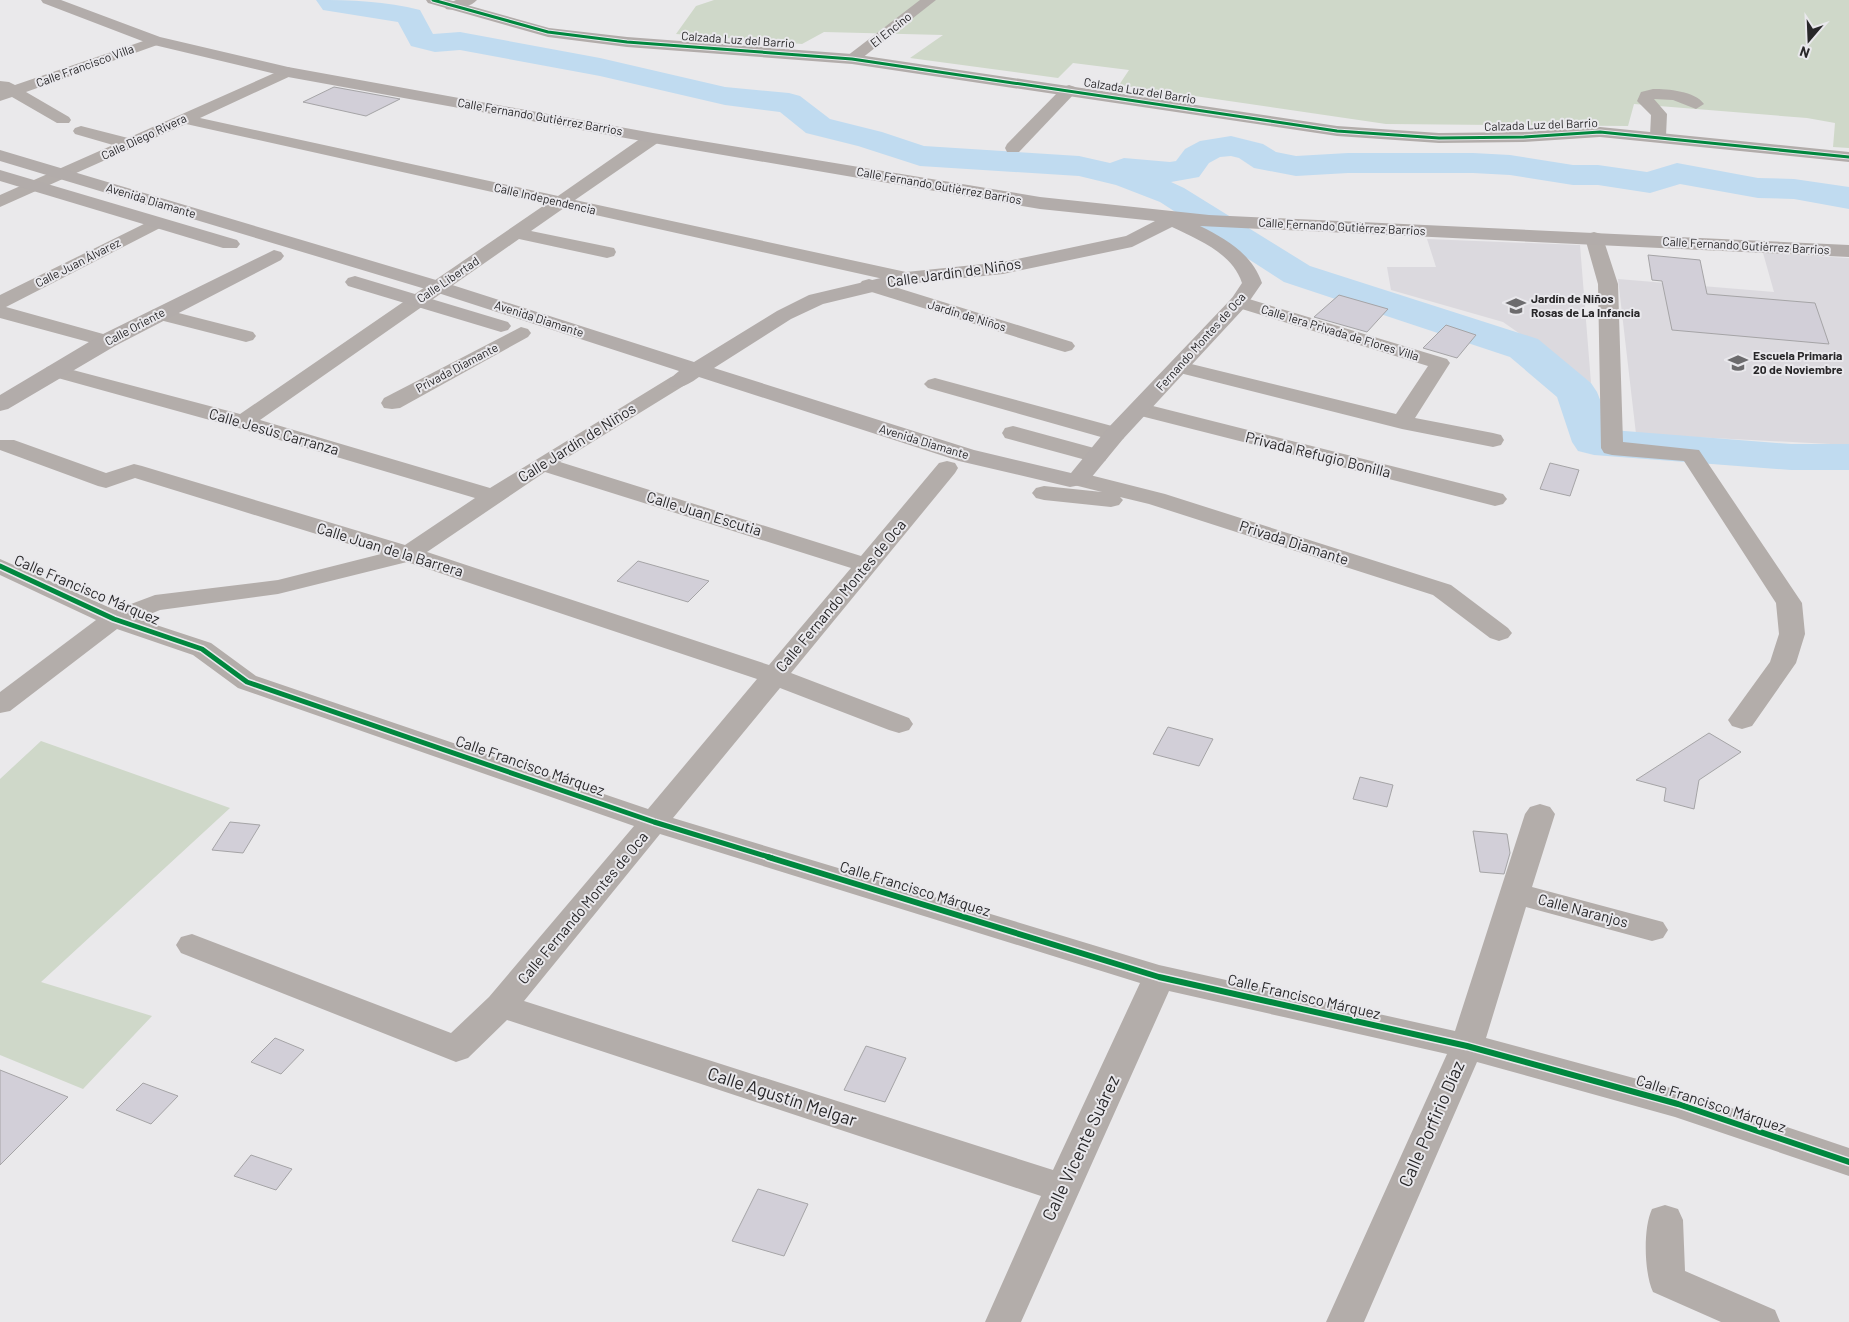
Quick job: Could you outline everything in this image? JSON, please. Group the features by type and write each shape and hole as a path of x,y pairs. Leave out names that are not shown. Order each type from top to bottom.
{"main road":[{"name":"Calle Fernando Gutiérrez Barrios","path":"48,0 155,41 288,72 653,138 1040,203 1172,219 1849,251"},
{"name":"Calzada Luz del Barrio","path":"434,0 548,32 627,42 852,59 1337,131 1439,138 1524,137 1600,132 1658,136 1849,157"},
{"name":"Avenida Diamante","path":"0,155 440,287 687,375 957,462 1070,480 1078,479"},
{"name":"Avenida Diamante","path":"0,175 156,223 274,256 521,333 687,375"},
{"name":"Calle Jardín de Niños","path":"687,375 784,315 816,299 868,285 906,278 1003,268 1132,241 1172,219"},
{"name":"Fernando Montes de Oca","path":"1078,479 1115,434 1141,409 1205,336 1239,302 1252,283 1251,274 1241,260 1172,219"},
{"name":"Calle Oriente","path":"0,404 107,341 274,256"}],"street":[{"path":"451,6 470,0"},
{"name":"El Encino","path":"852,59 929,0"},
{"name":"Calle Francisco Villa","path":"5,90 155,41"},
{"name":"Calle Diego Rivera","path":"0,202 288,72"},
{"path":"5,90 63,120"},
{"path":"1013,148 1069,90"},
{"path":"1658,136 1659,114 1646,101 1647,95 1670,94 1686,98 1696,104"},
{"name":"Calle Independencia","path":"185,118 561,203 906,278"},
{"path":"81,131 130,144"},
{"name":"Calle Libertad","path":"242,422 653,138"},
{"name":"Calle Juan Álvarez","path":"0,303 156,223"},
{"path":"516,234 607,252"},
{"path":"1594,238 1608,284 1612,448 1691,455 1789,603 1792,634 1783,662 1742,720"},
{"name":"Jardin de Niños","path":"868,285 1066,346"},
{"name":"Calle 1era Privada de Flores Villa","path":"1239,302 1440,363 1402,422"},
{"path":"0,312 107,341"},
{"path":"159,314 246,336"},
{"name":"Privada Diamante","path":"392,403 521,333"},
{"path":"1179,367 1402,422 1493,440"},
{"name":"Calle Jesús Carranza","path":"54,371 242,422 492,496"},
{"name":"Calle Jardín de Niños","path":"0,705 114,618 155,603 278,587 408,554 492,496 687,375"},
{"path":"935,384 1115,434"},
{"name":"Privada Refugio Bonilla","path":"1141,409 1496,499"},
{"path":"1012,434 1097,456"},
{"name":"Calle Juan de la Barrera","path":"6,445 106,481 134,471 408,554 774,676 899,724"},
{"name":"Calle Fernando Montes de Oca","path":"192,945 456,1049 501,1006 866,565 957,462"},
{"name":"Calle Juan Escutia","path":"542,464 866,565"},
{"name":"Privada Diamante","path":"1078,479 1157,499 1442,590 1499,633"},
{"path":"1044,493 1132,502 1157,499"},
{"name":"Calle Francisco Márquez","path":"0,566 114,618 202,650 247,682 654,822 1159,977 1467,1046 1678,1104 1849,1162"},
{"name":"Calle Porfirio Díaz","path":"1344,1322 1467,1046 1540,814"},
{"name":"Calle Naranjos","path":"1515,893 1652,930"},
{"name":"Calle Vicente Suárez","path":"1003,1320 1159,977"},
{"name":"Calle Agustín Melgar","path":"501,1006 1063,1188"},
{"path":"1665,1220 1666,1280 1761,1322"}],"shaded area":[{"name":"Jardín de Niños Rosas de La Infancia","path":"1427,239 1580,245 1591,383 1503,322 1391,290 1387,267 1436,267"},
{"name":"Escuela Primaria 20 de Noviembre","path":"1763,253 1849,258 1849,445 1636,434 1618,279 1774,292"}],"green space":[{"path":"714,0 1849,0 1849,148 1833,147 1835,123 1807,118 1634,104 1628,126 1386,124 1119,85 1129,70 1073,63 1058,78 910,58 943,35 824,32 802,44 676,34 696,6"},
{"path":"41,741 230,808 41,982 152,1016 83,1089 0,1055 0,779"}],"building":[{"path":"334,87 400,99 366,116 303,102"},
{"path":"1648,255 1700,260 1707,294 1815,303 1829,344 1672,330 1662,281 1652,280"},
{"path":"1339,295 1388,309 1367,332 1314,317"},
{"path":"1446,325 1476,335 1457,358 1423,348"},
{"path":"1550,463 1579,470 1570,496 1540,489"},
{"path":"638,561 709,581 688,602 617,581"},
{"path":"1168,727 1213,739 1199,766 1153,754"},
{"path":"1709,733 1741,752 1699,780 1694,809 1664,801 1666,788 1636,780"},
{"path":"1360,777 1393,785 1387,807 1353,799"},
{"path":"230,822 260,825 243,853 212,850"},
{"path":"1473,831 1507,834 1510,853 1504,874 1480,872"},
{"path":"275,1038 304,1050 281,1074 251,1062"},
{"path":"866,1046 906,1058 885,1102 844,1090"},
{"path":"0,1070 68,1097 0,1165"},
{"path":"143,1083 178,1096 151,1124 116,1110"},
{"path":"251,1155 292,1169 276,1190 234,1176"},
{"path":"758,1189 808,1204 784,1256 732,1241"}],"waterway":[{"path":"330,0 333,4 342,6 410,16 421,40 435,43 460,41 600,67 725,96 789,103 818,126 870,139 920,156 1079,166 1127,177 1172,195 1297,274 1524,348 1576,392 1594,442 1791,457 1849,457"},
{"path":"1124,168 1170,172 1187,170 1197,156 1212,148 1231,146 1251,151 1266,161 1296,166 1348,163 1473,163 1510,165 1573,175 1598,175 1650,183 1677,173 1758,188 1794,189 1849,198"}],"cycle path":[{"path":"433,0 548,32 627,42 852,59 1337,131 1439,138 1524,137 1600,132 1849,157"},
{"path":"0,566 114,619 202,649 247,682 654,822 1159,977 1467,1046 1678,1104 1849,1162"}],"place":[{"name":"Jardín de Niños Rosas de La Infancia","path":"1516,306"},
{"name":"Escuela Primaria 20 de Noviembre","path":"1738,363"}]}
